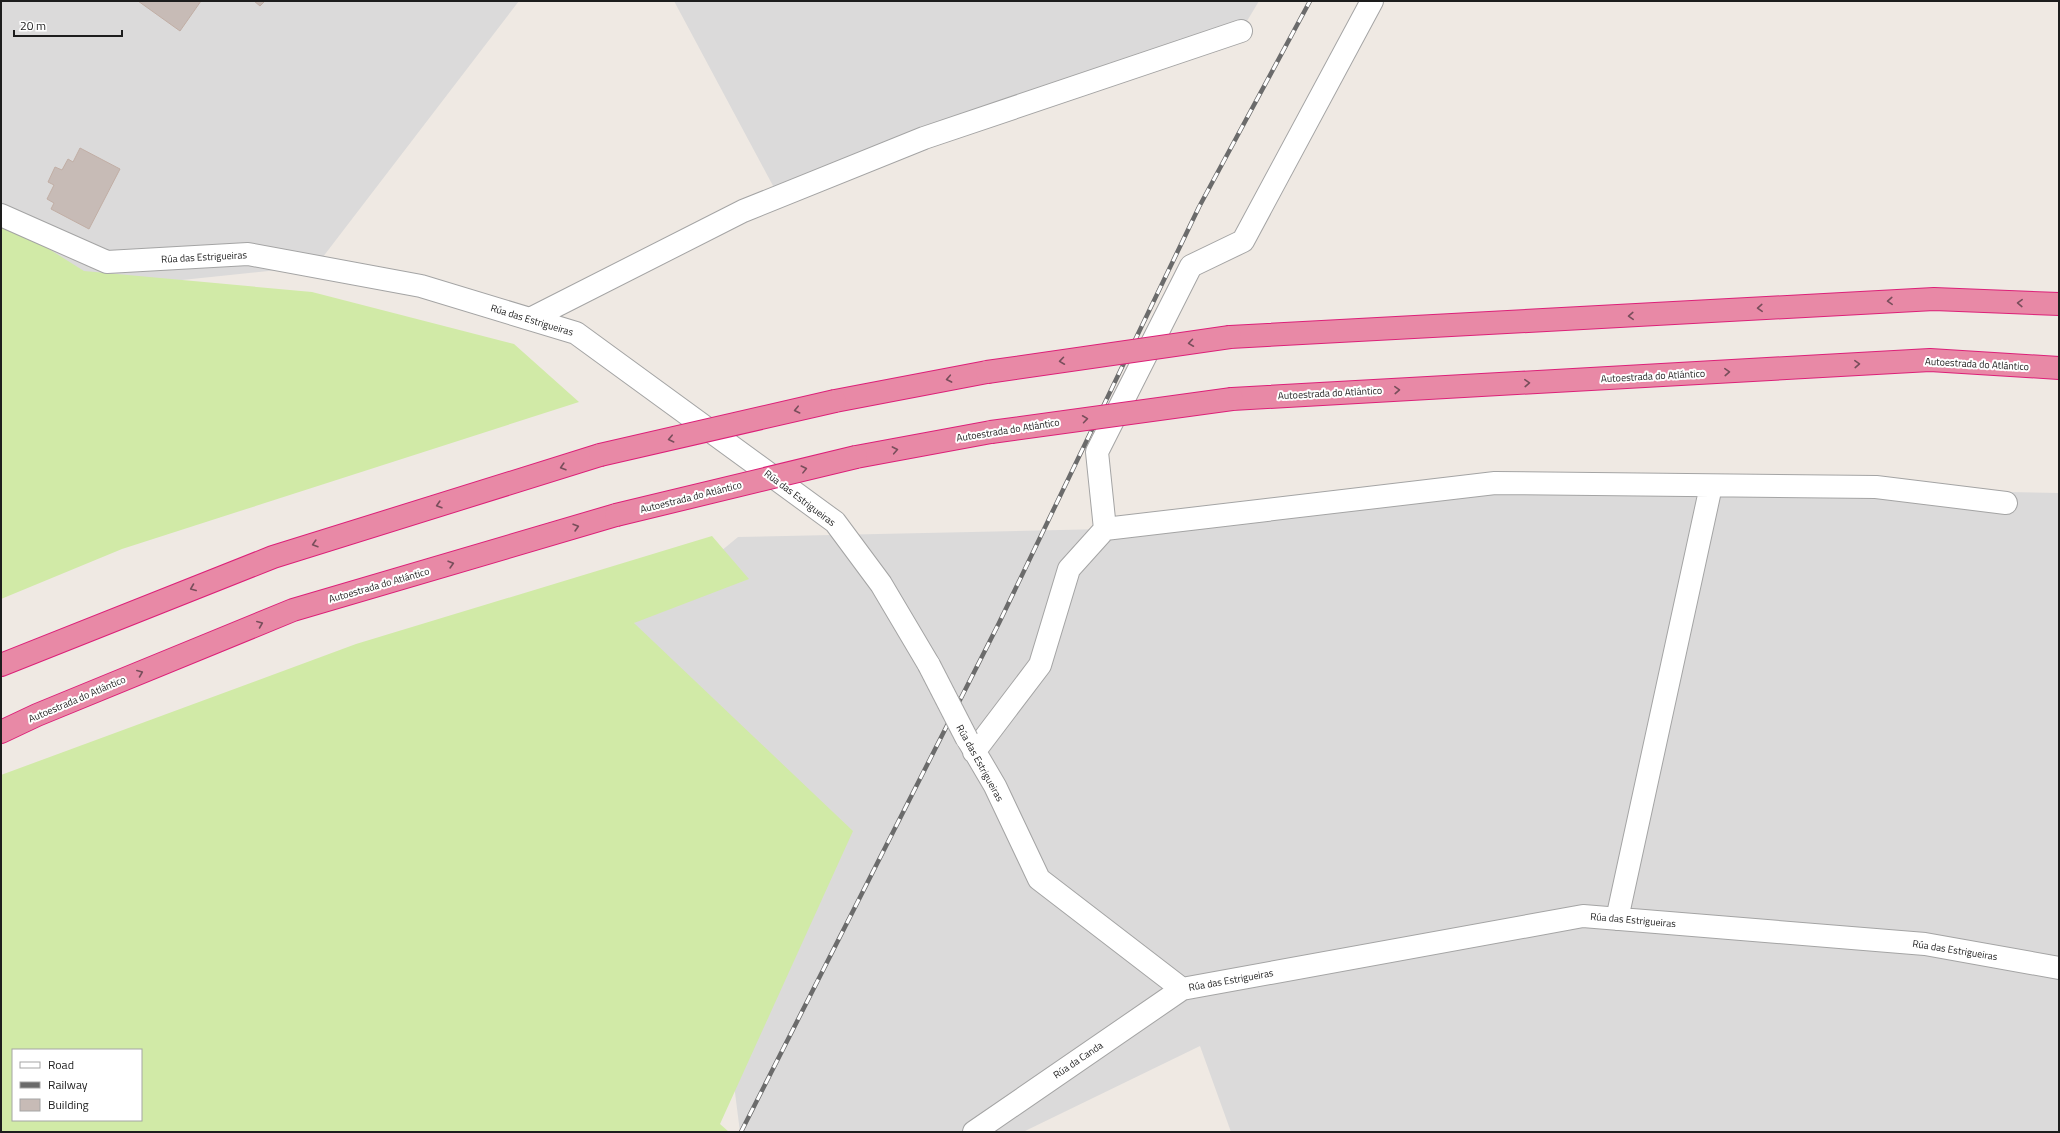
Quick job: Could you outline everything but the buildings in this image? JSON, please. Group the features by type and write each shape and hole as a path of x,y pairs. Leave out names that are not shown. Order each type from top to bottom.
{"highway":[{"path":"1,665 273,556 600,456 835,401 987,372 1230,337 1934,299 2059,304"},
{"name":"Autoestrada do Atlántico","path":"1,732 37,715 293,610 616,515 856,457 991,432 1232,399 1930,360 2059,368"}],"street":[{"path":"1105,529 1097,452 1191,266 1243,241 1372,1"},
{"path":"530,320 742,211 924,138 1241,31"},
{"name":"Rúa das Estrigueiras","path":"1,215 108,262 248,254 421,286 576,333 835,522 881,584 929,665 971,746 995,786 1039,879 1182,989 1583,916 1925,944 2059,968"},
{"path":"971,746 1040,665 1069,569 1105,529 1495,483 1876,487 2006,502"},
{"path":"1617,919 1711,486"},
{"name":"Rúa da Canda","path":"974,1132 1182,989"}],"shaded area":[{"path":"1,1 519,1 316,266 1,299"},
{"path":"674,1 1259,1 1241,31 779,197"},
{"path":"1520,483 2059,493 2059,1132 1231,1132 1200,1046 1023,1132 740,1132 731,1061 634,623 738,537 1105,529"}],"green space":[{"path":"1,219 84,271 312,292 514,344 579,402 122,549 1,599"},
{"path":"712,536 749,579 634,623 853,831 720,1124 729,1132 1,1132 1,775 356,644"}],"railway":[{"path":"741,1132 999,623 1199,207 1310,1"}]}
